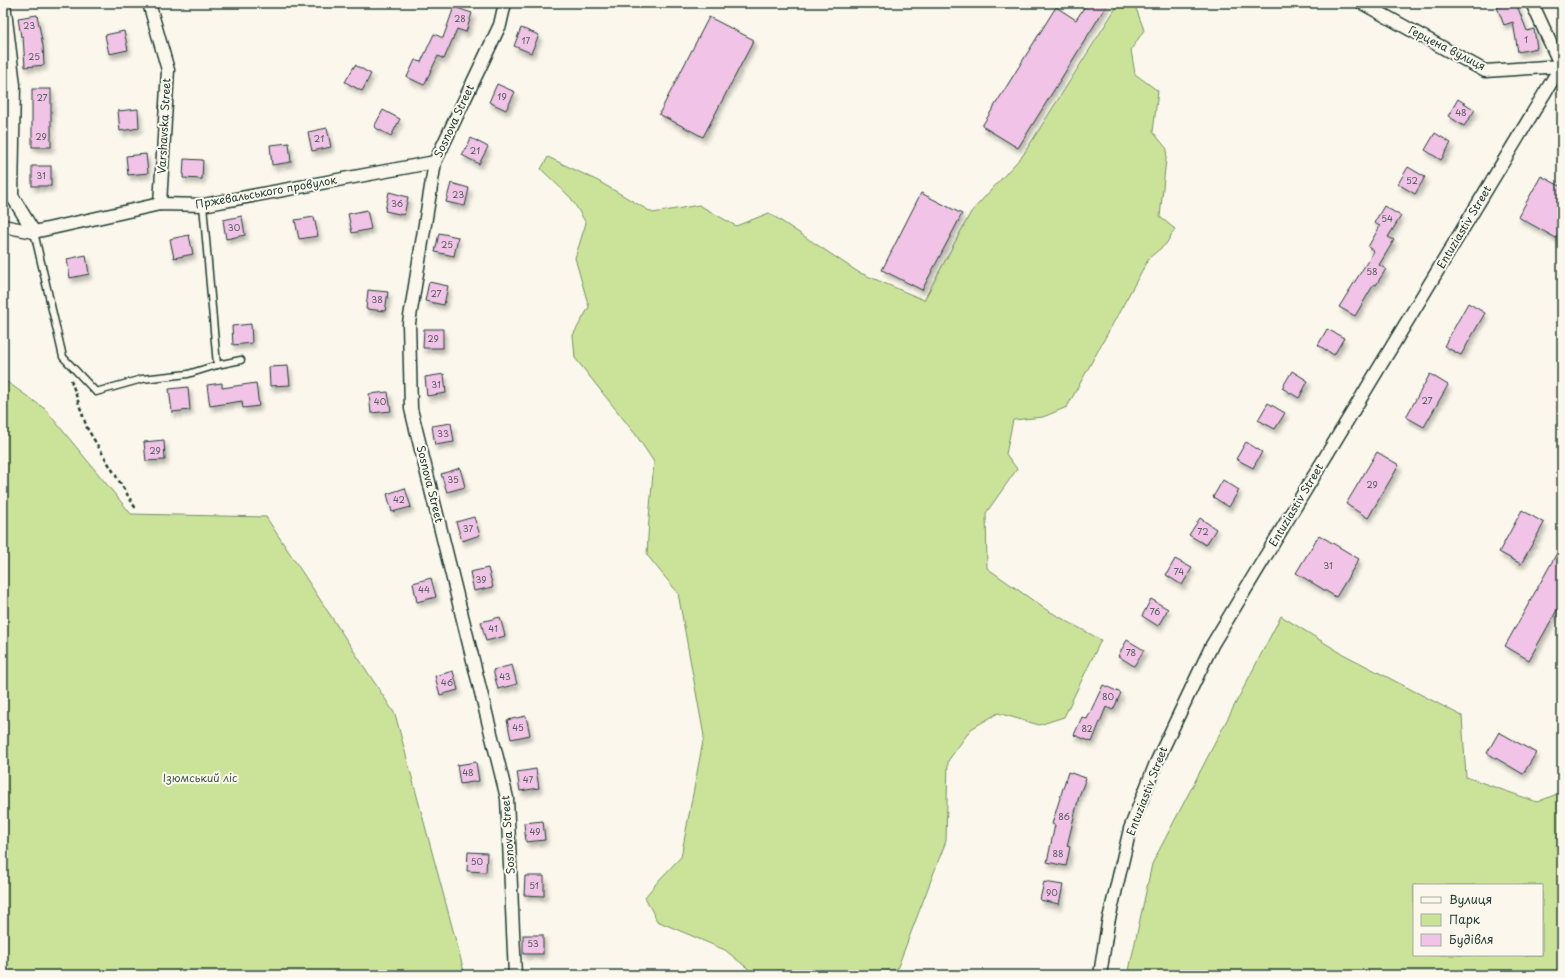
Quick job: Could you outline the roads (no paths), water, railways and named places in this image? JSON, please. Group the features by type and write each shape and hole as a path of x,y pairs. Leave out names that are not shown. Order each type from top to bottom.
{"street":[{"path":"4,3 14,85 12,196 34,232"},
{"name":"Varshavska Street","path":"149,3 168,70 160,204"},
{"name":"Sosnova Street","path":"505,3 500,25 435,162 409,324 411,409 508,798 515,975"},
{"name":"Герцена вулиця","path":"1362,3 1485,71 1562,66"},
{"path":"1532,3 1562,66"},
{"name":"Entuziastiv Street","path":"1100,975 1108,923 1130,829 1156,763 1212,644 1562,66"},
{"name":"Пржевальського провулок","path":"3,226 34,232 160,204 203,205 435,162"}],"lane":[{"path":"203,205 217,365"},
{"path":"34,232 63,357 96,392 142,379 188,374 217,365 241,360"}],"park label":[{"name":"Ізюмський ліс","path":"200,778"}]}
